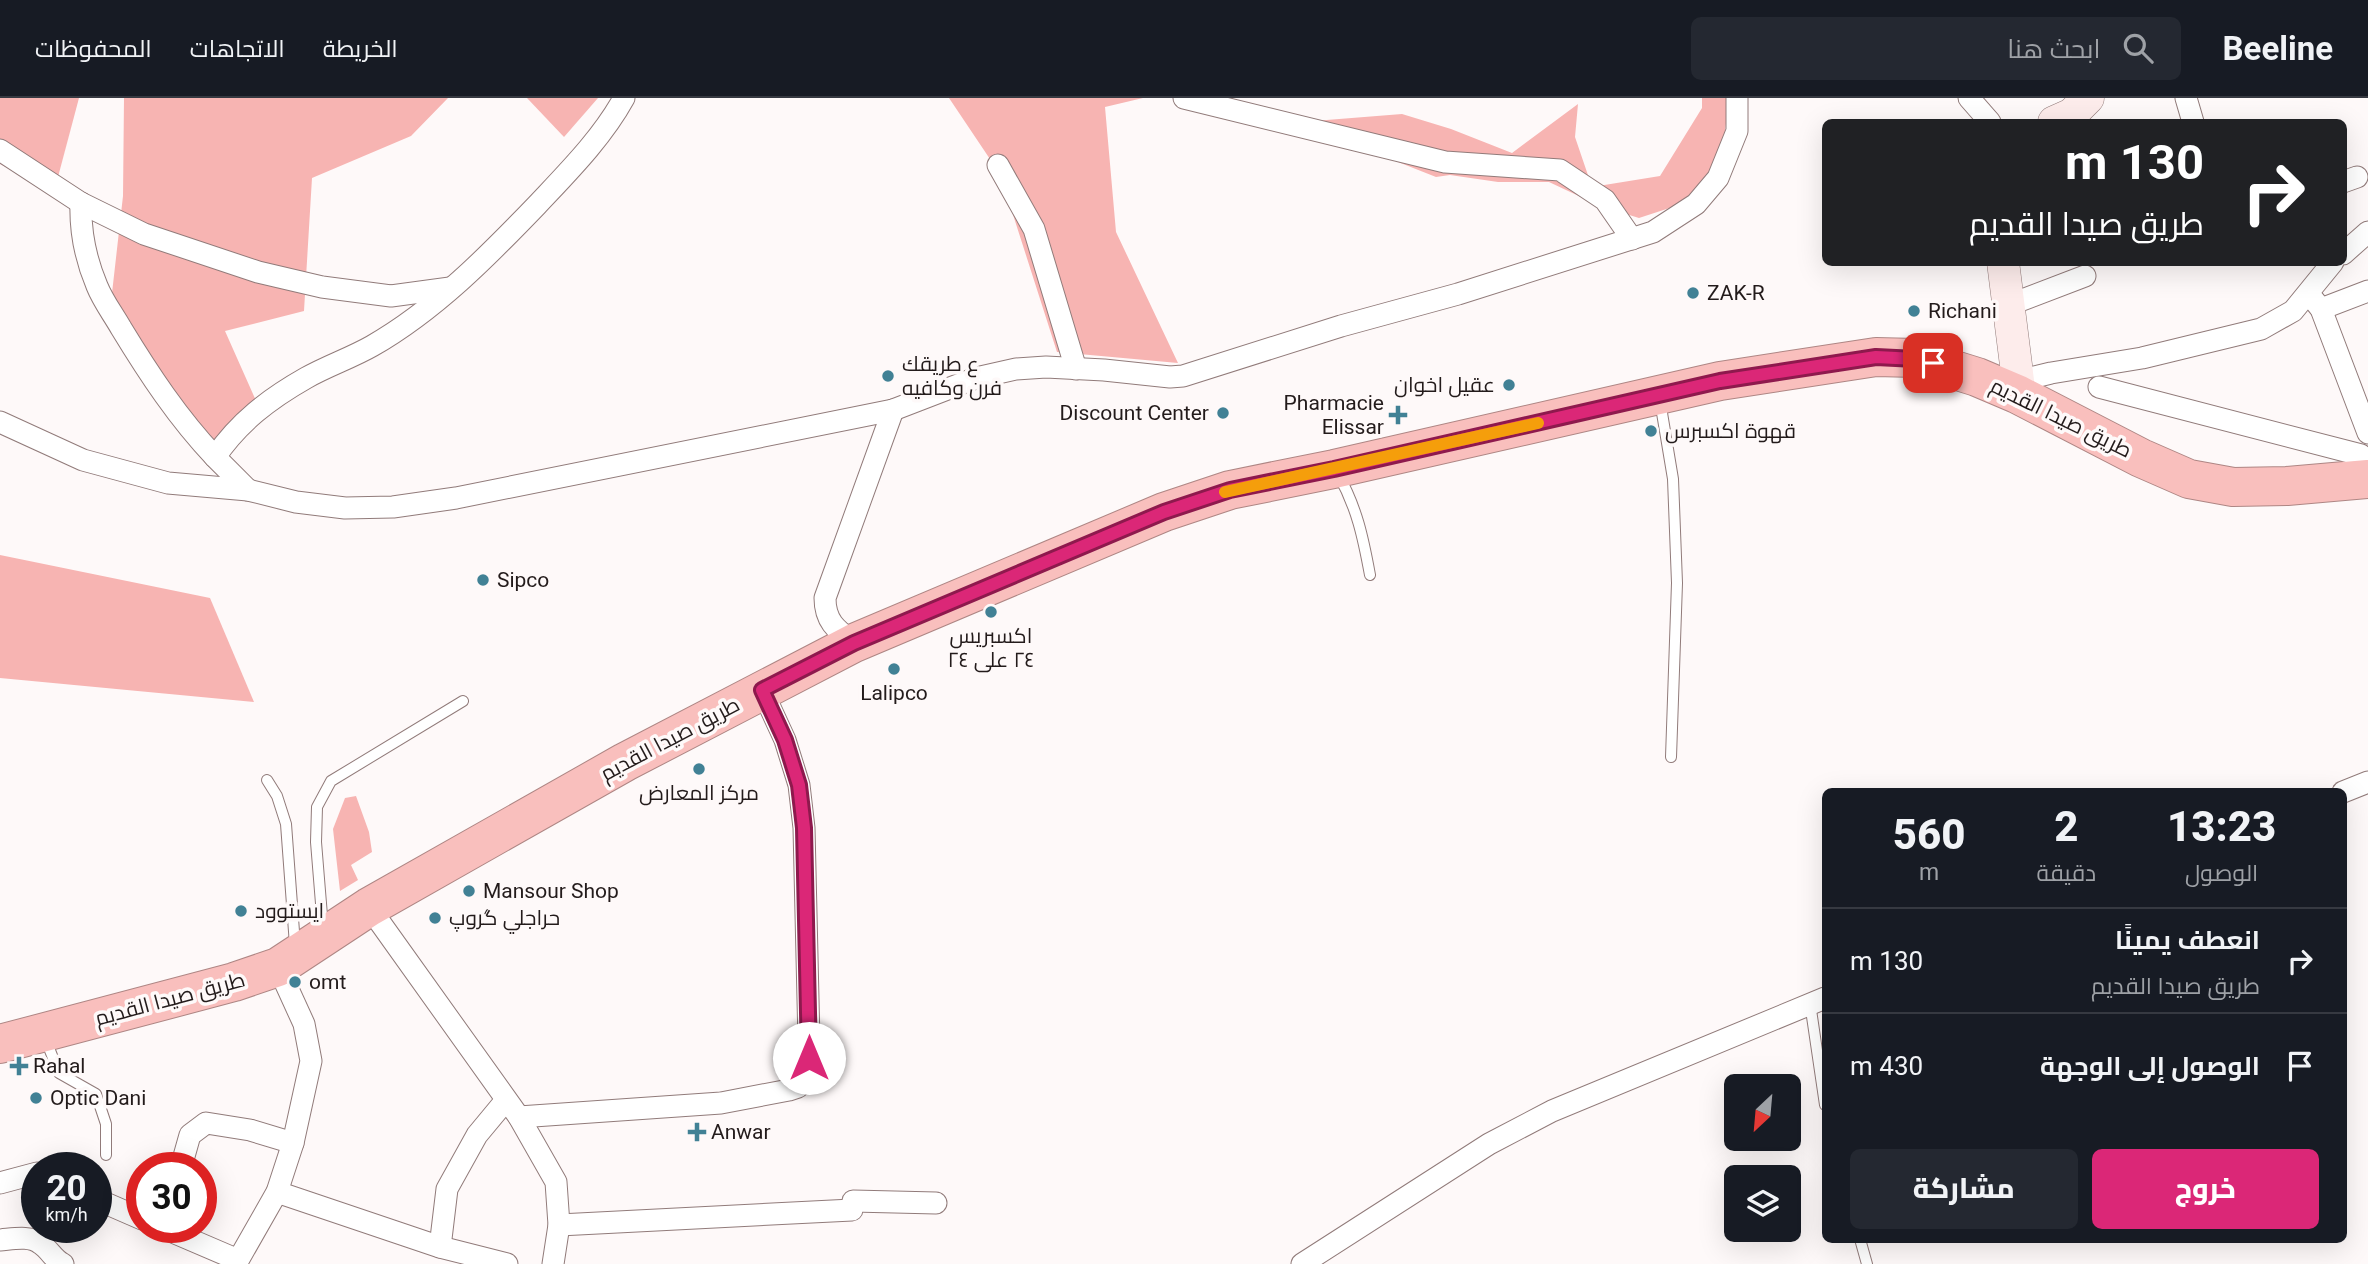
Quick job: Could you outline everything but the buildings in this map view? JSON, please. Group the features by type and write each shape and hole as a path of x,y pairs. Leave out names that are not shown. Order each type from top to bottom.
{"highway":[{"name":"طريق صيدا القديم","path":"0,1044 233,982 299,953 369,907 625,762 854,643 1164,512 1230,490 1720,381 1876,357 1927,361 2017,387 2141,458 2189,478 2233,487 2287,486 2368,479"}],"street":[{"path":"215,457 232,434 259,407 307,377 373,345 417,316 452,288 499,244 570,170 624,98"},
{"path":"1184,98 1445,162 1560,170 1605,200 1632,239"},
{"path":"0,422 83,460 168,483 248,490 296,502 345,508 393,507 456,498 893,410 976,378 1016,369 1076,369 1183,376 1341,326 1458,294 1653,232 1696,204 1718,178 1737,131 1737,98"},
{"path":"1969,98 1987,119"},
{"path":"2063,119 2088,98"},
{"path":"2186,98 2192,119"},
{"path":"0,150 81,203 144,234 289,281 391,296 452,288"},
{"path":"998,165 1034,229 1076,369"},
{"path":"81,203 82,234 97,289 170,404 191,432 248,490"},
{"path":"2347,250 2368,232"},
{"path":"2004,266 2017,387 2051,373 2142,358 2261,329 2315,302 2368,291"},
{"path":"2331,266 2315,302 2368,433"},
{"path":"2009,305 2085,276"},
{"path":"2099,387 2361,455 2368,462"},
{"path":"854,643 832,626 827,617 825,598 893,410"},
{"path":"519,1117 721,1102 789,1090 804,1082 808,1074 809,1042 804,828 799,785 785,740 762,690"},
{"path":"2347,790 2368,782"},
{"path":"369,907 519,1117 556,1182 559,1224 553,1264"},
{"path":"195,1243 237,1262 277,1192 293,1143 311,1061 304,1024 299,953"},
{"path":"1305,1263 1489,1144 1552,1111 1818,1001"},
{"path":"440,1247 447,1189 477,1135 506,1100"},
{"path":"185,1152 190,1135 206,1123 250,1130 293,1143"},
{"path":"0,1183 21,1177"},
{"path":"277,1192 440,1247 507,1264"},
{"path":"559,1224 852,1210 853,1202 936,1203"},
{"path":"0,1240 27,1238 40,1242 55,1260 63,1264"}],"lane":[{"path":"1659,395 1673,479 1677,583 1671,757"},
{"path":"1334,469 1359,520 1370,575"},
{"path":"299,953 316,842 317,807 331,781 463,701"},
{"path":"267,779 278,796 286,824 299,953"},
{"path":"1818,1001 1822,1060"},
{"path":"43,1032 59,1073 96,1094 106,1124 106,1152"},
{"path":"1861,1243 1867,1264"}],"shaded area":[{"path":"0,98 79,98 54,192 0,164"},
{"path":"124,98 448,98 411,136 312,178 304,311 225,331 257,403 218,458 111,302 123,196"},
{"path":"527,98 598,98 564,137"},
{"path":"949,98 1143,98 1105,107 1116,232 1178,363 1057,352 1000,174"},
{"path":"1702,98 1729,98 1719,182 1697,199 1639,218 1600,206 1549,182 1498,182 1450,175 1436,177 1307,126 1314,121 1402,114 1451,129 1512,153 1578,104 1575,137 1592,187 1660,176 1702,108"},
{"path":"0,555 210,598 254,702 0,678"},
{"path":"356,796 369,832 372,852 351,865 358,880 340,891 333,829 345,798"}],"slow traffic":[{"path":"1225,492 1538,423"}],"place":[{"name":"ZAK-R","path":"1693,293"},
{"name":"Richani","path":"1914,311"},
{"name":"ع طريقك فرن وكافيه","path":"888,376"},
{"name":"عقيل اخوان","path":"1509,385"},
{"name":"Discount Center","path":"1223,413"},
{"name":"Pharmacie Elissar","path":"1398,415"},
{"name":"قهوة اكسبرس","path":"1651,431"},
{"name":"Sipco","path":"483,580"},
{"name":"اكسبريس ٢٤ على ٢٤","path":"991,612"},
{"name":"Lalipco","path":"894,669"},
{"name":"مركز المعارض","path":"699,769"},
{"name":"Mansour Shop","path":"469,891"},
{"name":"ايستوود","path":"241,911"},
{"name":"حراجلي گروپ","path":"435,918"},
{"name":"omt","path":"295,982"},
{"name":"Rahal","path":"19,1066"},
{"name":"Optic Dani","path":"36,1098"},
{"name":"Anwar","path":"697,1132"}],"route":[{"path":"809,1058 804,828 799,785 785,740 762,690 854,643 1164,512 1230,490 1720,381 1876,357 1916,359 1933,363"}]}
